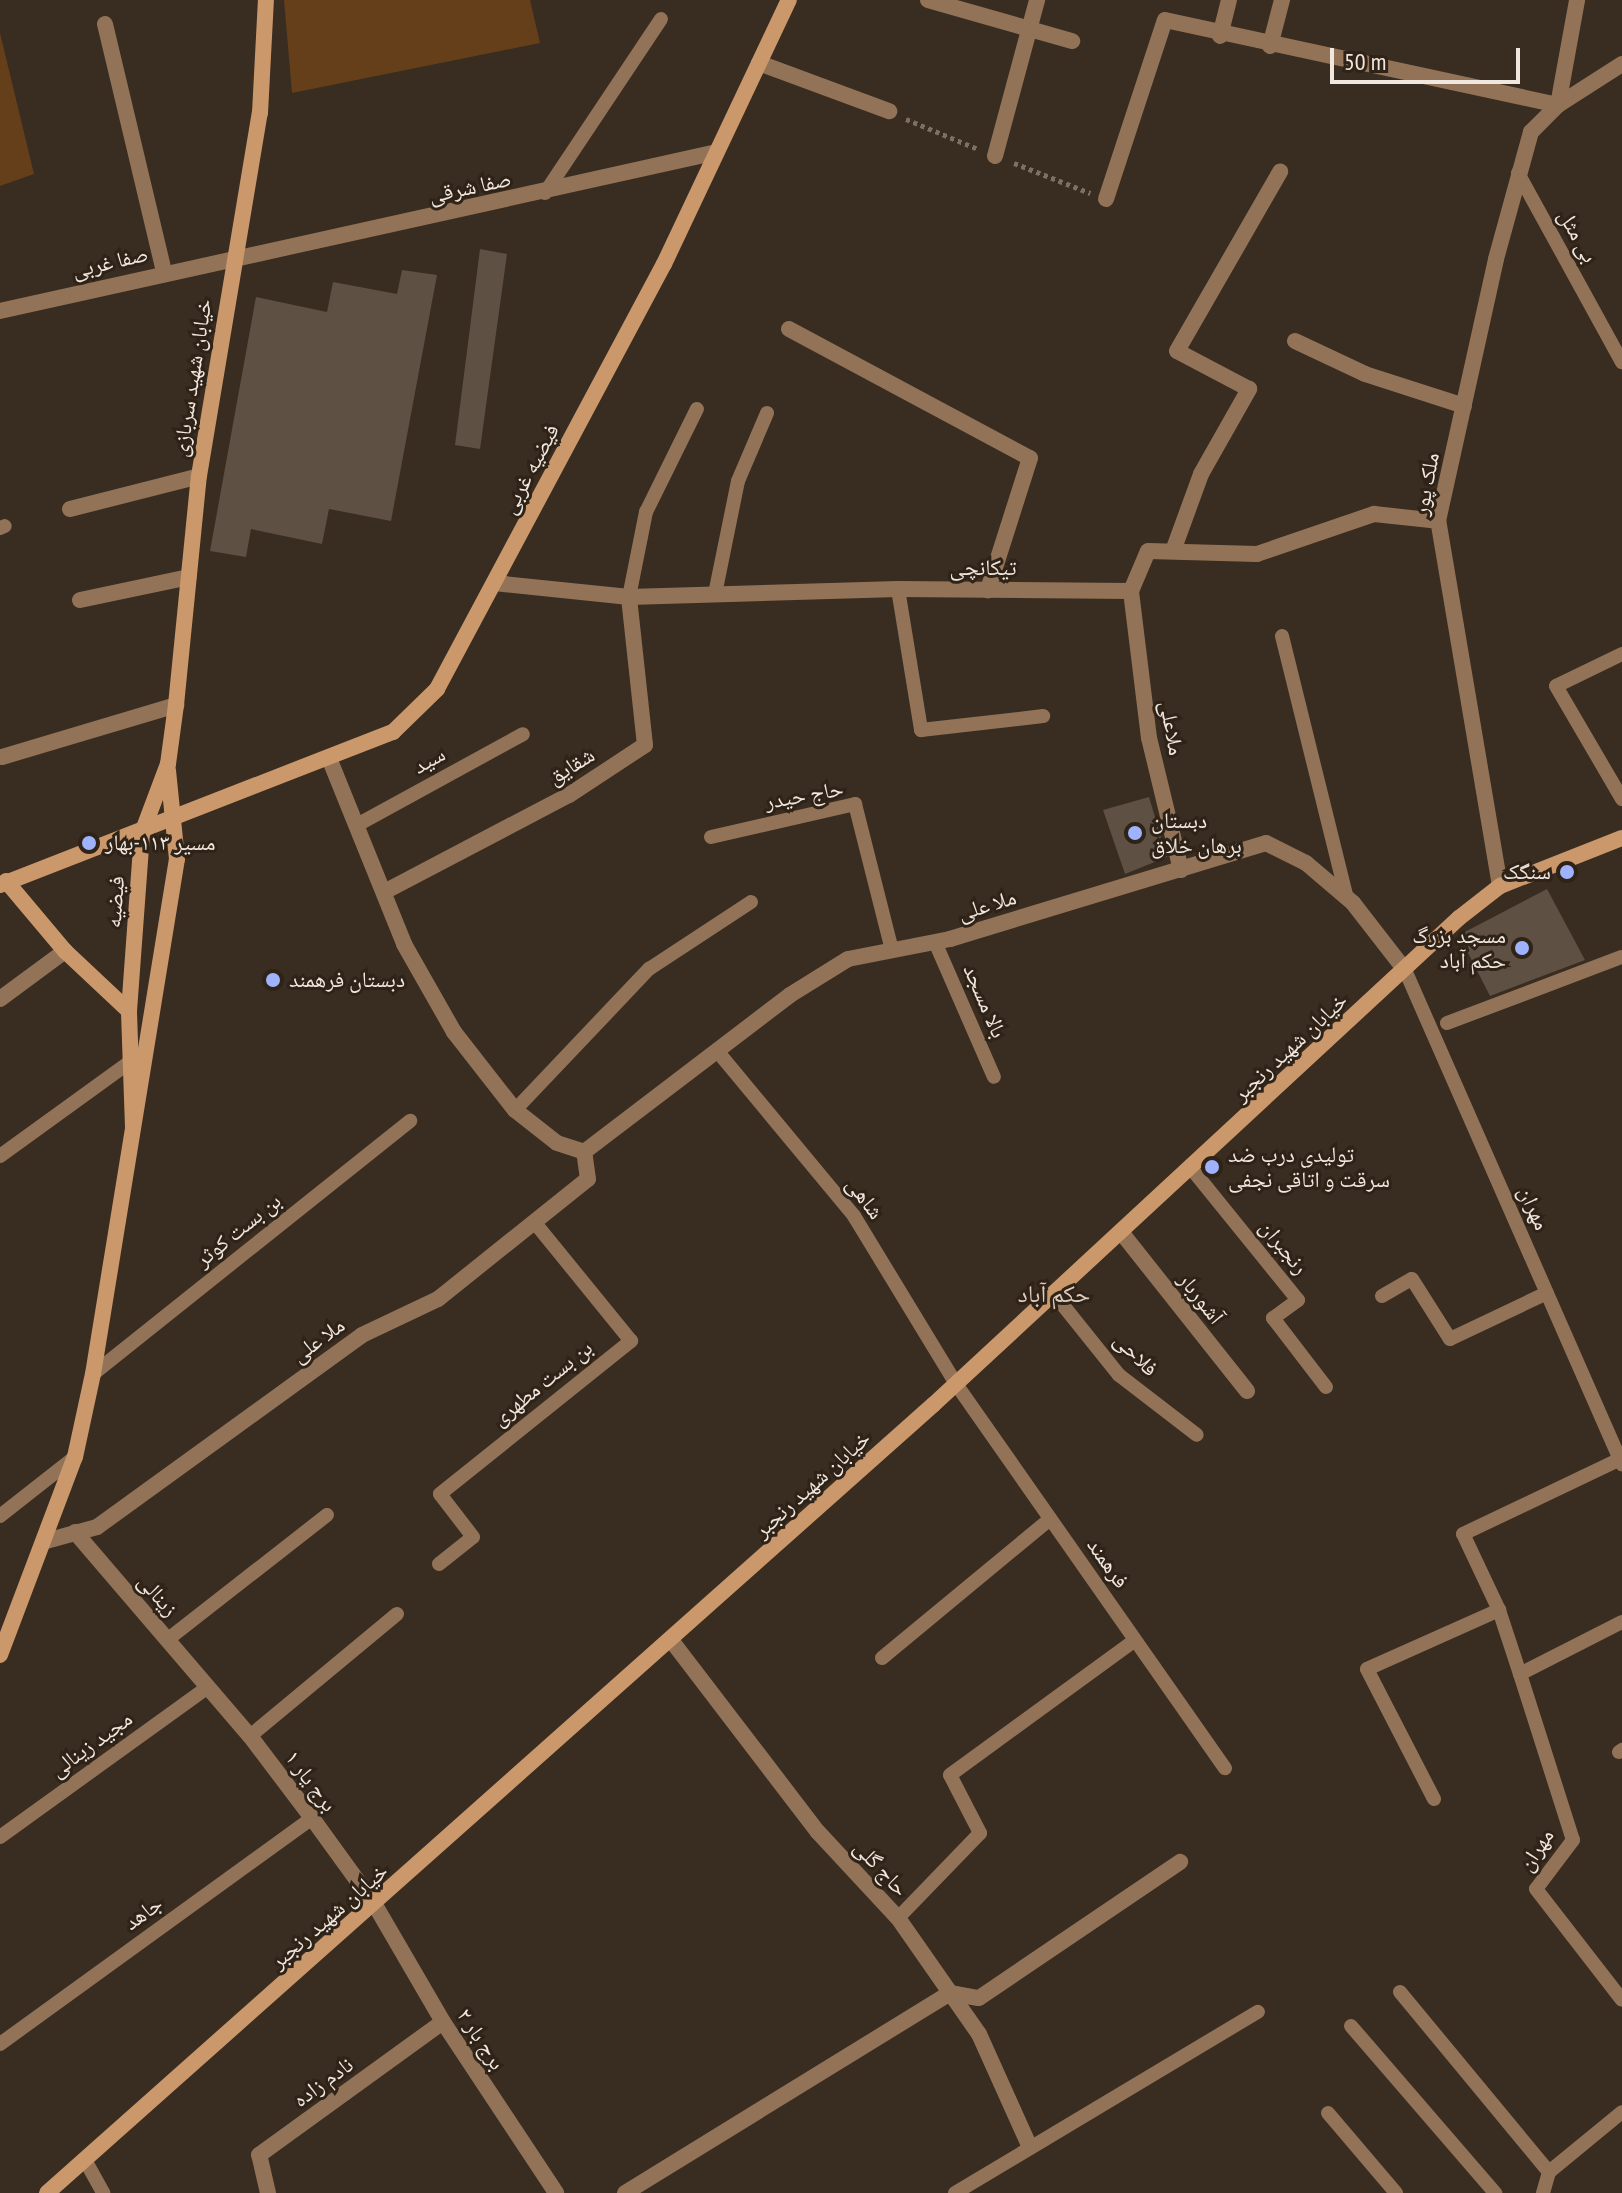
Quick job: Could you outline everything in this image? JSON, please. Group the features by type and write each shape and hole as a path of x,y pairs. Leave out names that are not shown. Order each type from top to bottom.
{"street":[{"name":"خیابان شهید سربازی","path":"168,764 199,476 232,262 260,113 266,0"},
{"name":"فیضیه غربی","path":"3,883 142,833 393,732 437,689 664,264 789,0"},
{"path":"928,0 1029,32 1072,41"},
{"path":"995,156 1037,0"},
{"path":"1220,36 1229,0"},
{"path":"1270,46 1282,0"},
{"path":"1106,199 1165,20 1220,36 1558,105 1577,0"},
{"path":"105,24 164,271"},
{"path":"759,63 889,111"},
{"name":"ملک پور","path":"1500,886 1438,521 1518,173 1531,132 1558,105 1622,64"},
{"name":"صفا شرقی","path":"232,262 717,152"},
{"path":"1173,551 1201,474 1249,389 1177,351 1280,172"},
{"name":"صفا غربی","path":"0,311 164,271 232,262"},
{"path":"789,329 1030,458 988,590"},
{"path":"1295,341 1365,374 1464,406"},
{"path":"70,509 199,476"},
{"path":"1131,591 1148,551 1257,554 1374,514 1438,521"},
{"path":"80,600 189,577"},
{"name":"تیکانچی","path":"494,583 629,597 898,589 1131,591"},
{"name":"ملاعلی","path":"1131,591 1149,738 1181,870"},
{"name":"شقایق","path":"386,891 569,795 645,745 629,597"},
{"path":"2,757 176,705"},
{"path":"329,758 386,891 404,944 454,1032 515,1110 557,1143 584,1152"},
{"name":"فیضیه","path":"0,1655 46,1541 75,1457 93,1374 177,859 168,764"},
{"name":"فیضیه","path":"133,1127 129,1011 142,833 168,764"},
{"name":"خیابان شهید رنجبر","path":"47,2193 375,1905 956,1384 1500,886 1622,838"},
{"name":"ملا علی","path":"46,1541 97,1527 362,1335 438,1299 588,1179 584,1152 790,995 848,959 935,942 1266,843 1306,863 1347,898 1405,970"},
{"path":"3,883 65,951 129,1011"},
{"path":"0,999 65,951"},
{"name":"آشوربار","path":"1121,1232 1247,1391"},
{"name":"زینالی","path":"75,1532 208,1687"},
{"name":"حاج گلی","path":"671,1640 818,1832 898,1918 979,2034 1029,2145"},
{"name":"برج یار ۱","path":"208,1687 250,1736 375,1905"},
{"path":"625,2193 950,1993 979,1998 1180,1862"},
{"name":"برج بار ۲","path":"375,1905 443,2022 556,2193"},
{"name":"نادم زاده","path":"268,2193 259,2155 443,2022"}],"lane":[{"path":"545,193 661,19"},
{"name":"بی مثل","path":"1518,173 1622,361"},
{"path":"629,597 646,512 697,409"},
{"path":"715,594 738,481 767,413"},
{"path":"898,589 921,730 1043,716"},
{"path":"1282,636 1347,898"},
{"path":"1622,654 1556,686 1622,799"},
{"name":"سید","path":"357,825 523,734"},
{"name":"حاج حیدر","path":"711,837 855,804 892,950"},
{"path":"515,1110 649,969 751,902"},
{"name":"بالا مسجد","path":"935,942 994,1077"},
{"path":"1447,1023 1622,957"},
{"name":"مهران","path":"1405,970 1621,1462"},
{"name":"شاهی","path":"718,1052 854,1216 956,1384"},
{"path":"0,1156 131,1061"},
{"name":"بن بست کوثر","path":"93,1374 410,1121"},
{"name":"رنجبران","path":"1191,1168 1298,1300 1273,1318 1326,1387"},
{"name":"بن بست مطهری","path":"439,1564 473,1537 440,1494 631,1341 535,1223"},
{"path":"1382,1296 1412,1279 1450,1339 1547,1293"},
{"name":"فلاحی","path":"1054,1294 1119,1375 1197,1435"},
{"name":"فرهمند","path":"956,1384 1225,1768"},
{"path":"0,1516 75,1457"},
{"path":"1621,1462 1463,1534 1499,1610 1520,1674 1622,1622"},
{"path":"167,1640 327,1515"},
{"path":"882,1658 1050,1519"},
{"path":"1434,1799 1367,1669 1499,1610"},
{"path":"250,1736 397,1614"},
{"path":"898,1918 980,1833 950,1775 1135,1640"},
{"name":"مهران","path":"1520,1674 1573,1840 1536,1889 1622,2000"},
{"name":"مجید زینالی","path":"0,1837 208,1687"},
{"name":"جاهد","path":"0,2044 312,1818"},
{"path":"1400,1992 1549,2172"},
{"path":"955,2193 1029,2145 1258,2012"},
{"path":"1351,2026 1495,2193"},
{"path":"1543,2193 1549,2172 1622,2112"},
{"path":"1328,2113 1396,2193"},
{"path":"85,2160 103,2193"}],"shaded area":[{"path":"284,0 530,0 540,43 292,93"},
{"path":"0,33 34,174 0,186"}],"building":[{"path":"480,249 507,254 480,449 455,445"},
{"path":"402,270 437,275 391,521 329,509 322,544 251,529 246,557 210,551 256,297 327,312 333,282 397,294"},
{"name":"دبستان برهان خلاق","path":"1149,797 1167,857 1125,874 1103,810"},
{"name":"مسجد بزرگ حکم آباد","path":"1547,889 1585,960 1490,996 1459,935"}],"place":[{"name":"دبستان برهان خلاق","path":"1135,833"},
{"name":"مسیر ۱۱۳-بهار","path":"89,843"},
{"name":"سنگک","path":"1567,872"},
{"name":"مسجد بزرگ حکم آباد","path":"1522,948"},
{"name":"دبستان فرهمند","path":"273,980"},
{"name":"تولیدی درب ضد سرقت و اتاقی نجفی","path":"1212,1167"}],"district":[{"name":"حکم آباد","path":"1054,1294"}]}
